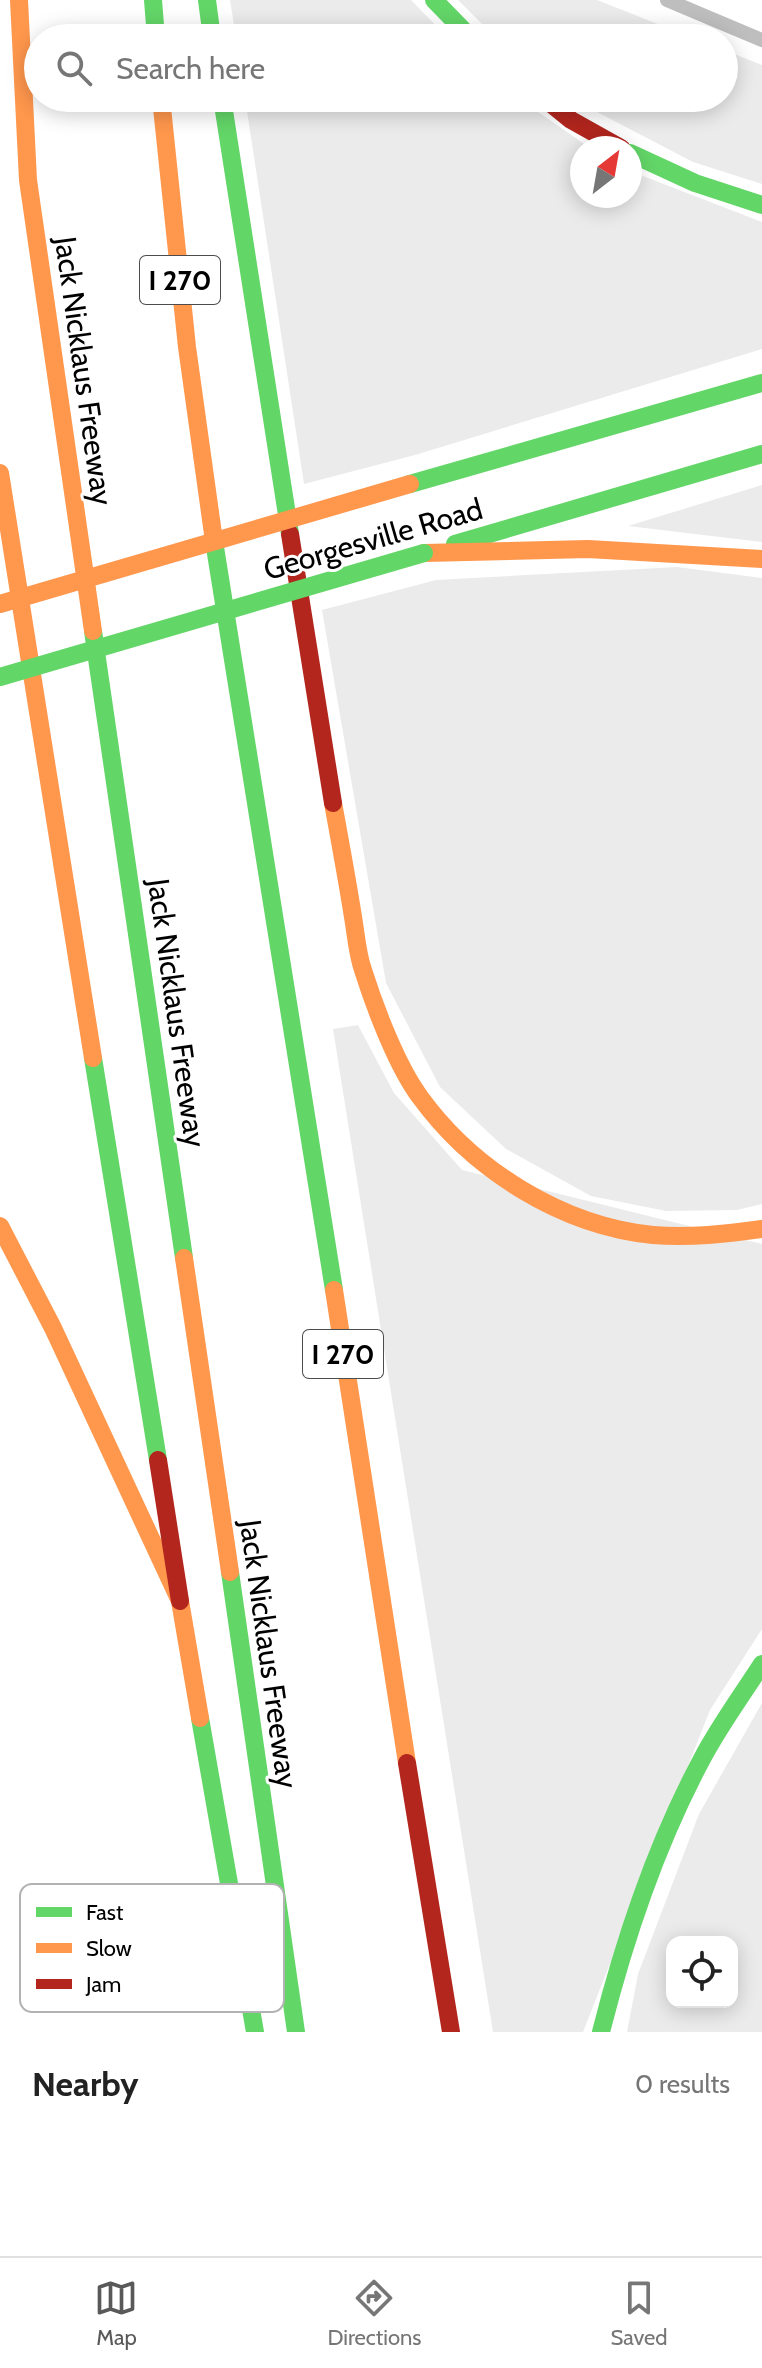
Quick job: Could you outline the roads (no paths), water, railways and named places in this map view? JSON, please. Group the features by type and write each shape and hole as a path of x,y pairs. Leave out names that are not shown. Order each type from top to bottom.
{"main road":[{"name":"Jack Nicklaus Freeway","path":"19,0 24,100"},
{"path":"153,0 155,24"},
{"path":"207,0 210,24"},
{"path":"434,0 457,24"},
{"name":"Jack Nicklaus Freeway","path":"25,112 28,180 275,1884"},
{"name":"I 270","path":"162,112 198,426 246,747 451,2032"},
{"path":"224,112 320,726 362,968 400,1062 419,1096 453,1136 496,1174 541,1200 593,1222 652,1235 710,1236 762,1229"},
{"path":"561,112 600,136"},
{"path":"642,159 695,183 762,205"},
{"name":"Georgesville Road","path":"0,604 762,383"},
{"name":"Georgesville Road","path":"0,677 762,454"},
{"path":"0,473 180,1601 229,1884"},
{"path":"424,553 588,549 762,559"},
{"path":"0,1226 53,1328 180,1601"},
{"path":"601,2032 614,1977 666,1836 697,1767 762,1664"},
{"name":"Jack Nicklaus Freeway","path":"284,1949 296,2032"},
{"path":"252,2012 255,2032"}],"lane":[{"path":"667,0 724,24"},
{"path":"738,30 762,40"}]}
